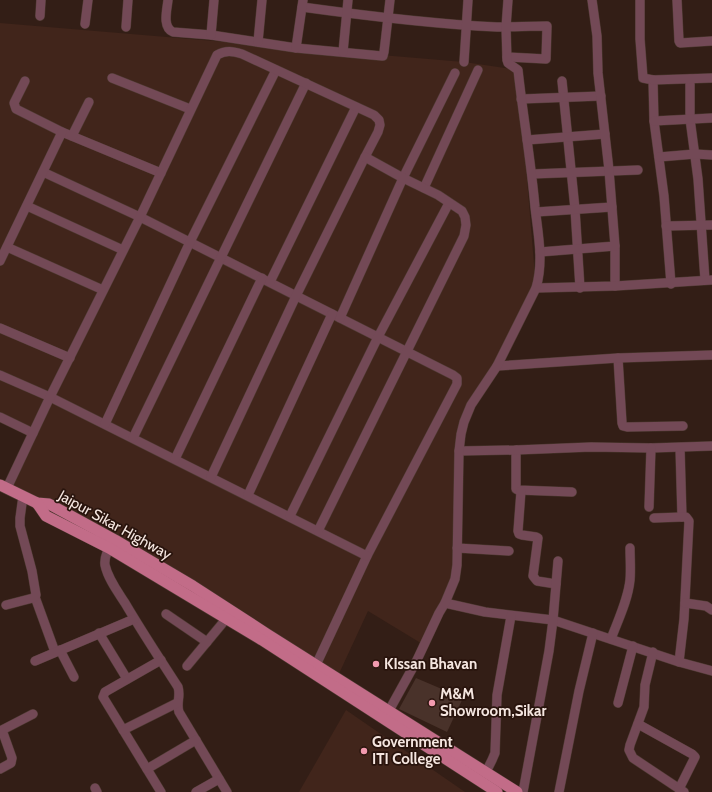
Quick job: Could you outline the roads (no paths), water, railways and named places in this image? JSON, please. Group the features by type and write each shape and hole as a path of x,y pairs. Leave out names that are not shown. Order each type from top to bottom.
{"main road":[{"path":"4,487 23,496"},
{"name":"Jaipur Sikar Highway","path":"23,496 37,503 46,516 112,544 193,586 313,668 387,715 486,772 517,792"},
{"name":"Jaipur Sikar Highway","path":"112,544 226,619 313,668"},
{"name":"Jaipur Sikar Highway","path":"387,715 497,792"}],"street":[{"path":"40,16 41,0"},
{"path":"85,24 88,0"},
{"path":"126,27 128,0"},
{"path":"168,0 166,24 170,31 211,35 296,48 383,56 390,0"},
{"path":"211,35 214,0"},
{"path":"258,42 262,0"},
{"path":"343,52 348,0"},
{"path":"464,62 468,0"},
{"path":"387,715 417,660 455,579 460,451 461,434 464,422 471,406 497,366 536,288 539,278 540,252 536,212 518,70 508,64 507,58 506,27 508,0"},
{"path":"592,0 597,36 598,72 612,207 615,246 615,286"},
{"path":"640,0 640,39 643,78 653,80 712,78"},
{"path":"677,0 678,41 680,43 712,41"},
{"path":"296,48 302,4 347,13 388,18 506,27 547,26 546,59 507,58"},
{"path":"4,487 33,433 140,217 217,55 224,51 232,51 242,54 374,115 379,120 380,125 378,132 296,296 211,477"},
{"path":"105,424 190,242 276,70"},
{"path":"424,188 478,70"},
{"path":"248,496 455,73"},
{"path":"112,78 190,110"},
{"path":"536,288 580,288 671,284 708,280 700,226 698,179 690,118 690,79"},
{"path":"653,80 654,121 659,157 671,284"},
{"path":"25,81 14,103 16,109 62,132 161,173"},
{"path":"562,81 575,209 580,288"},
{"path":"133,438 306,84"},
{"path":"522,99 601,96"},
{"path":"72,136 89,102"},
{"path":"175,459 356,107"},
{"path":"654,121 712,118"},
{"path":"0,261 62,132"},
{"path":"527,140 605,134"},
{"path":"659,157 695,154 712,155"},
{"path":"318,531 464,236 466,225 466,217 462,211 438,195 365,157"},
{"path":"532,174 638,170"},
{"path":"43,172 140,217 453,374 457,378 457,384 367,556 313,668"},
{"path":"290,516 378,337 449,203"},
{"path":"27,206 123,250"},
{"path":"536,212 612,207"},
{"path":"666,226 712,225"},
{"path":"540,252 615,246"},
{"path":"7,247 103,290"},
{"path":"0,328 70,358"},
{"path":"497,366 618,358 712,355"},
{"path":"618,358 623,426 683,426"},
{"path":"0,375 50,397 105,424 367,556"},
{"path":"0,417 33,433"},
{"path":"460,451 591,447 680,448 712,446"},
{"path":"649,507 650,448"},
{"path":"680,448 682,517"},
{"path":"516,450 516,489 521,491 572,492"},
{"path":"521,491 519,534 538,538 534,579 537,581 556,584"},
{"path":"23,496 20,526 34,578 36,592 35,597 58,651 74,677"},
{"path":"654,518 686,517 688,521 685,603 680,662"},
{"path":"112,544 105,559 112,583 178,687 180,696 177,703 179,712 227,792"},
{"path":"457,548 509,551"},
{"path":"611,639 627,597 630,578 630,548"},
{"path":"523,792 549,651 558,561"},
{"path":"6,605 35,597"},
{"path":"445,603 485,612 553,620 680,662 712,671"},
{"path":"685,603 706,606 712,610"},
{"path":"166,614 207,642"},
{"path":"486,772 494,753 497,695 511,616"},
{"path":"35,661 134,619"},
{"path":"187,666 226,619"},
{"path":"99,634 127,679"},
{"path":"559,792 579,691 593,634"},
{"path":"618,703 632,646"},
{"path":"638,724 692,754 695,758 681,790 630,755 630,745 644,707 645,685 653,652"},
{"path":"161,660 105,692 103,697 161,792"},
{"path":"123,730 177,703"},
{"path":"0,769 11,763 12,758 2,730 33,714"},
{"path":"147,769 196,740"},
{"path":"196,792 219,779"}],"place":[{"name":"KIssan Bhavan","path":"376,664"},
{"name":"M&M Showroom,Sikar","path":"432,703"},
{"name":"Government ITI College","path":"364,751"}]}
